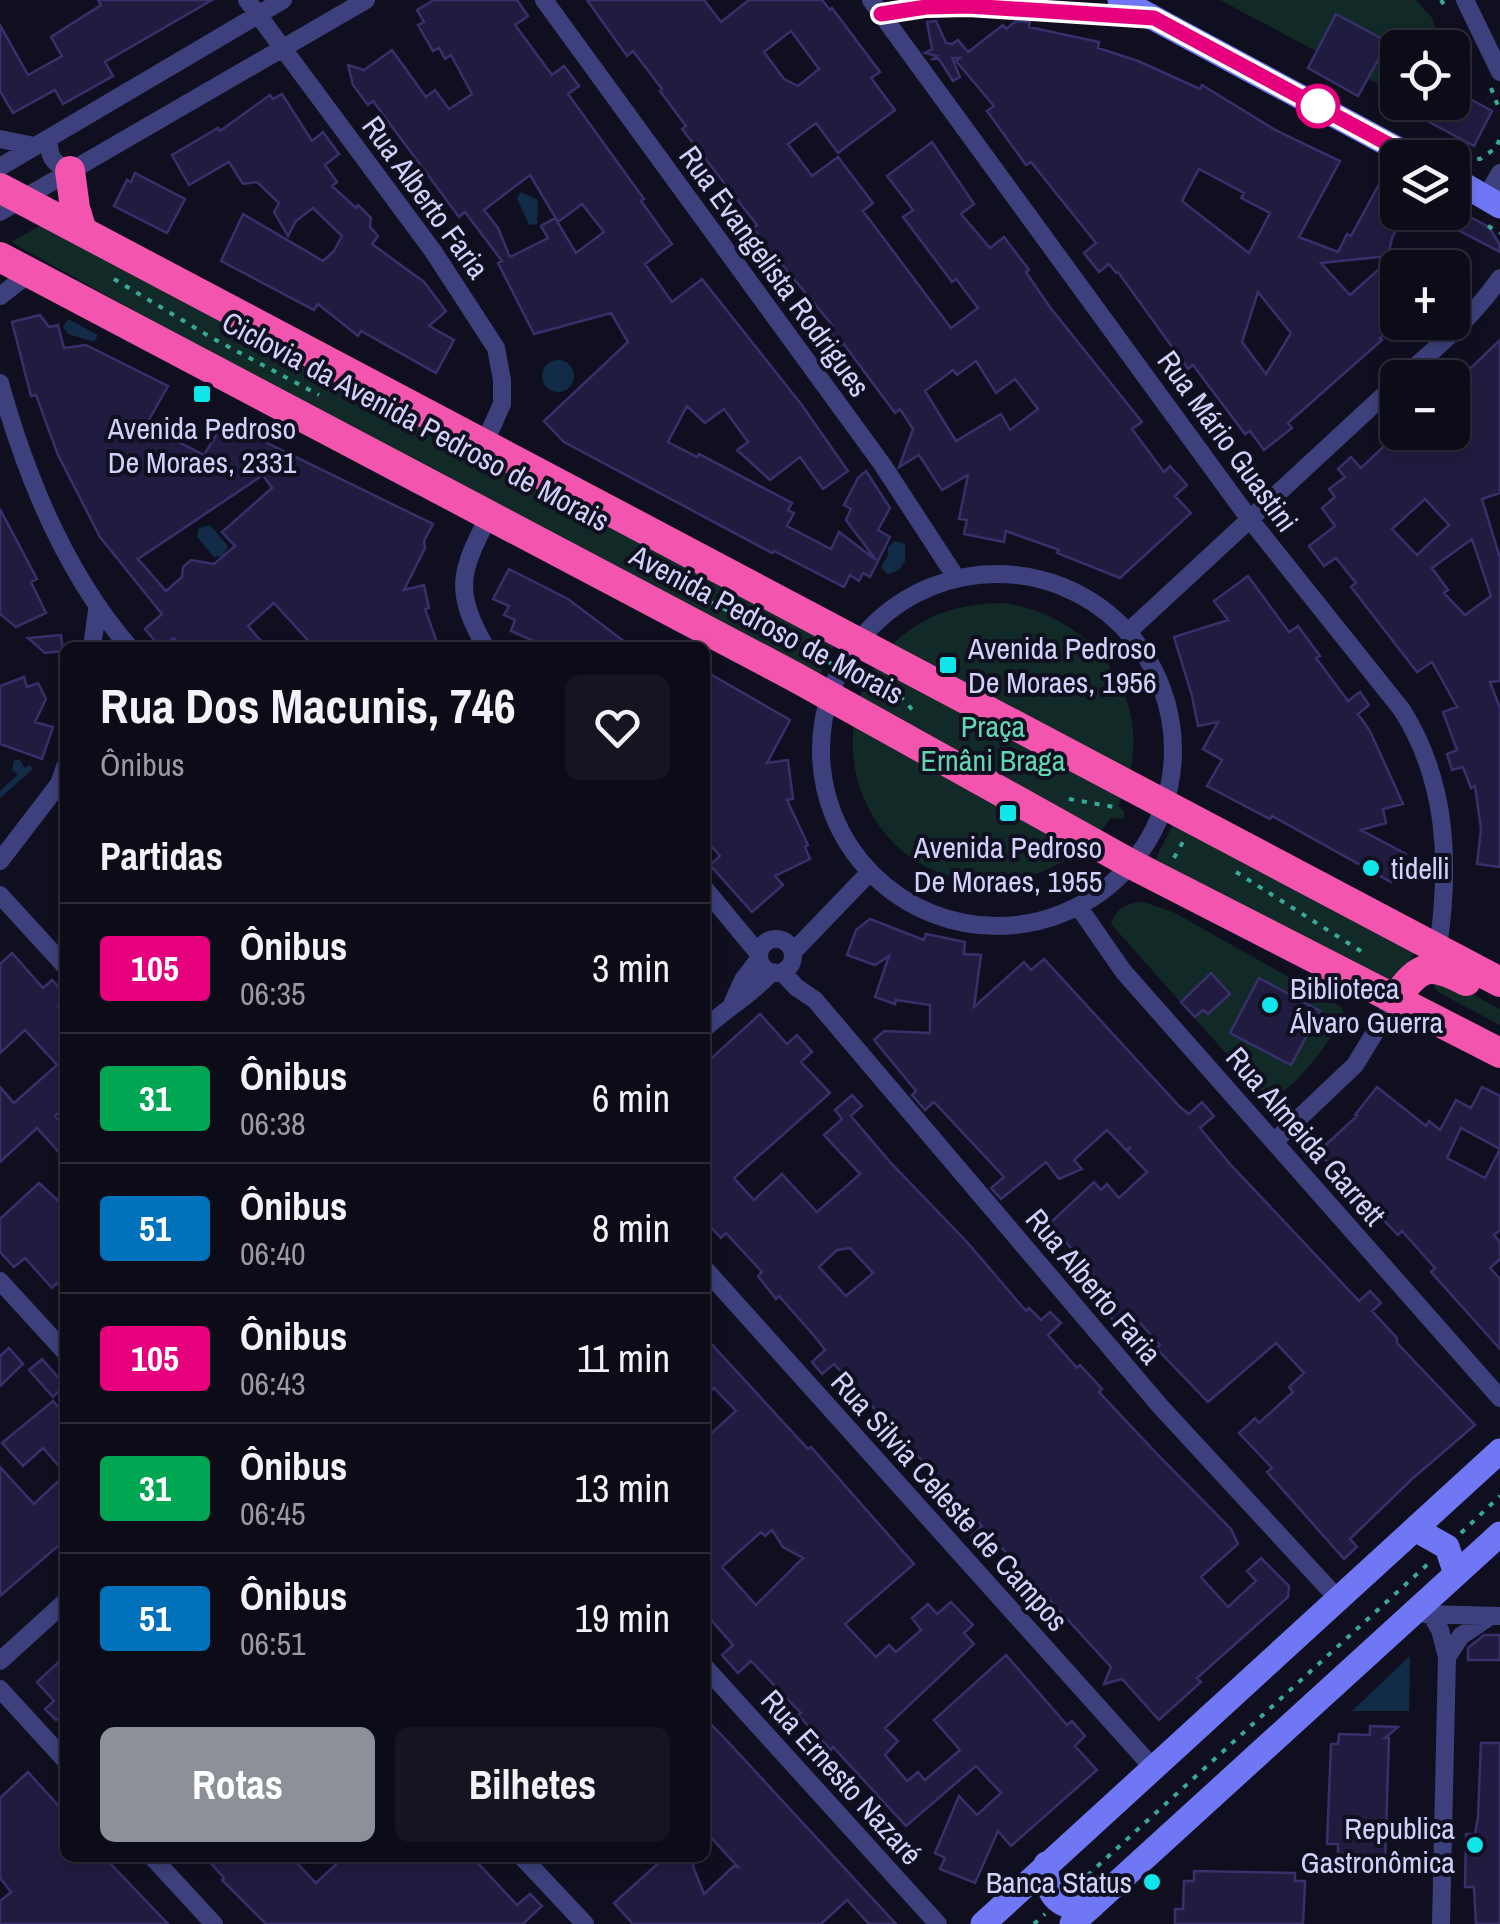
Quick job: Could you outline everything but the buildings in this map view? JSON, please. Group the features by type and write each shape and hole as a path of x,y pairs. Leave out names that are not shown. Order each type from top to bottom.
{"highway":[{"path":"70,171 74,208 82,231"},
{"name":"Avenida Pedroso de Morais","path":"7,200 82,231 484,444 842,669 1131,864 1500,1053"},
{"name":"Avenida Pedroso de Morais","path":"0,257 488,516 802,664 842,669 1164,806 1500,982"},
{"path":"1396,998 1419,972 1439,966 1500,998"}],"street":[{"path":"0,166 252,7 283,0"},
{"path":"7,200 70,171 366,0"},
{"name":"Rua Evangelista Rodrigues","path":"544,0 871,448 957,578"},
{"path":"1120,0 1381,140"},
{"path":"1465,0 1500,72"},
{"path":"876,7 968,6 1154,18"},
{"name":"Rua Alberto Faria","path":"252,7 433,251 496,348 502,404 484,444"},
{"name":"Rua Mário Guastini","path":"876,7 1248,517 1416,732 1439,796 1444,832 1445,896 1438,948"},
{"path":"0,139 42,142"},
{"path":"42,142 51,159 70,171"},
{"path":"1470,183 1493,202 1500,174"},
{"path":"0,296 30,272"},
{"path":"1422,360 1479,308 1500,278"},
{"path":"1479,308 1500,300"},
{"path":"0,384 52,524 97,610 125,642"},
{"path":"1128,632 1380,398"},
{"path":"483,642 466,604 463,584 464,564 488,516"},
{"path":"994,574 1032,578 1067,588 1100,607 1128,632 1158,679 1173,732 1172,769 1164,806 1131,864 1098,894 1078,906 1046,919 1012,925 944,918 912,904 869,872 843,836 823,782 820,753 842,669 896,606 919,592 957,578 994,574"},
{"path":"93,642 97,610"},
{"path":"0,861 60,781"},
{"path":"710,1023 733,1002 743,980 814,927 869,872"},
{"path":"0,895 60,961"},
{"name":"Rua Alberto Faria","path":"710,895 733,920 740,935 776,956 796,987 815,1000 1160,1406 1340,1601"},
{"name":"Rua Almeida Garrett","path":"1078,906 1123,971 1500,1398"},
{"path":"1274,1141 1355,1064 1396,998"},
{"name":"Rua Silvia Celeste de Campos","path":"710,1275 1154,1770"},
{"path":"0,1281 60,1347"},
{"path":"983,1924 1500,1452"},
{"path":"1417,1530 1447,1546 1456,1574"},
{"path":"1046,1864 1047,1888 1065,1913 1093,1905 1423,1614 1456,1574 1500,1534"},
{"path":"0,1662 60,1607"},
{"path":"1423,1614 1496,1616"},
{"path":"1423,1614 1440,1630 1447,1657 1441,1924"},
{"path":"1447,1657 1461,1636 1496,1616"},
{"name":"Rua Ernesto Nazaré","path":"710,1673 938,1924"},
{"path":"0,1689 60,1755"},
{"path":"157,1862 214,1924"},
{"path":"528,1862 585,1924"}],"path":[{"path":"1470,158 1480,159 1496,148 1500,138"},
{"name":"Ciclovia da Avenida Pedroso de Morais","path":"101,271 212,338 330,401"},
{"path":"651,571 802,664 842,669 899,696 926,721"},
{"path":"1062,796 1120,809"},
{"path":"1162,880 1193,820"},
{"path":"1231,869 1371,958"},
{"path":"1034,1924 1065,1913 1500,1496"}],"green space":[{"path":"1220,0 1416,0 1432,18 1436,30 1380,30 1380,85"},
{"path":"47,222 836,641 817,681 263,383 11,242"},
{"name":"Praça Ernâni Braga","path":"1004,603 1039,612 1070,627 1115,674 1128,704 1133,737 1130,771 1118,806 1124,811 1124,819 1111,818 1082,849 1047,869 1011,880 973,881 937,872 905,853 878,824 856,776 854,727 862,679 905,634 944,612"},
{"path":"1175,821 1418,948 1396,984 1154,862"},
{"path":"1144,902 1175,913 1340,1006 1344,1014 1331,1037 1288,1088 1267,1098 1111,924 1123,907"},
{"path":"1443,979 1500,1009 1500,1025 1438,992 1434,987 1436,981"}],"water":[{"path":"521,192 538,200 537,224 529,225 517,198"},
{"path":"68,319 98,335 94,342 68,334 63,327"},
{"path":"558,360 570,364 574,376 570,388 558,392 546,388 542,376 546,364"},
{"path":"210,525 228,546 223,556 214,557 197,537 199,528"},
{"path":"895,541 905,544 905,561 899,570 888,574 881,567 888,547"},
{"path":"14,760 33,769 0,798 0,791 18,774 12,770"},
{"path":"1410,1656 1409,1711 1352,1711"}],"bus line":[{"name":"105","path":"881,14 968,6 1154,18 1381,140"}],"place":[{"name":"Avenida Pedroso De Moraes, 2331","path":"202,394"},
{"name":"Avenida Pedroso De Moraes, 1956","path":"948,665"},
{"name":"Avenida Pedroso De Moraes, 1955","path":"1008,813"},
{"name":"tidelli","path":"1371,868"},
{"name":"Biblioteca Álvaro Guerra","path":"1270,1005"},
{"name":"Republica Gastronômica","path":"1475,1845"},
{"name":"Banca Status","path":"1152,1882"}]}
